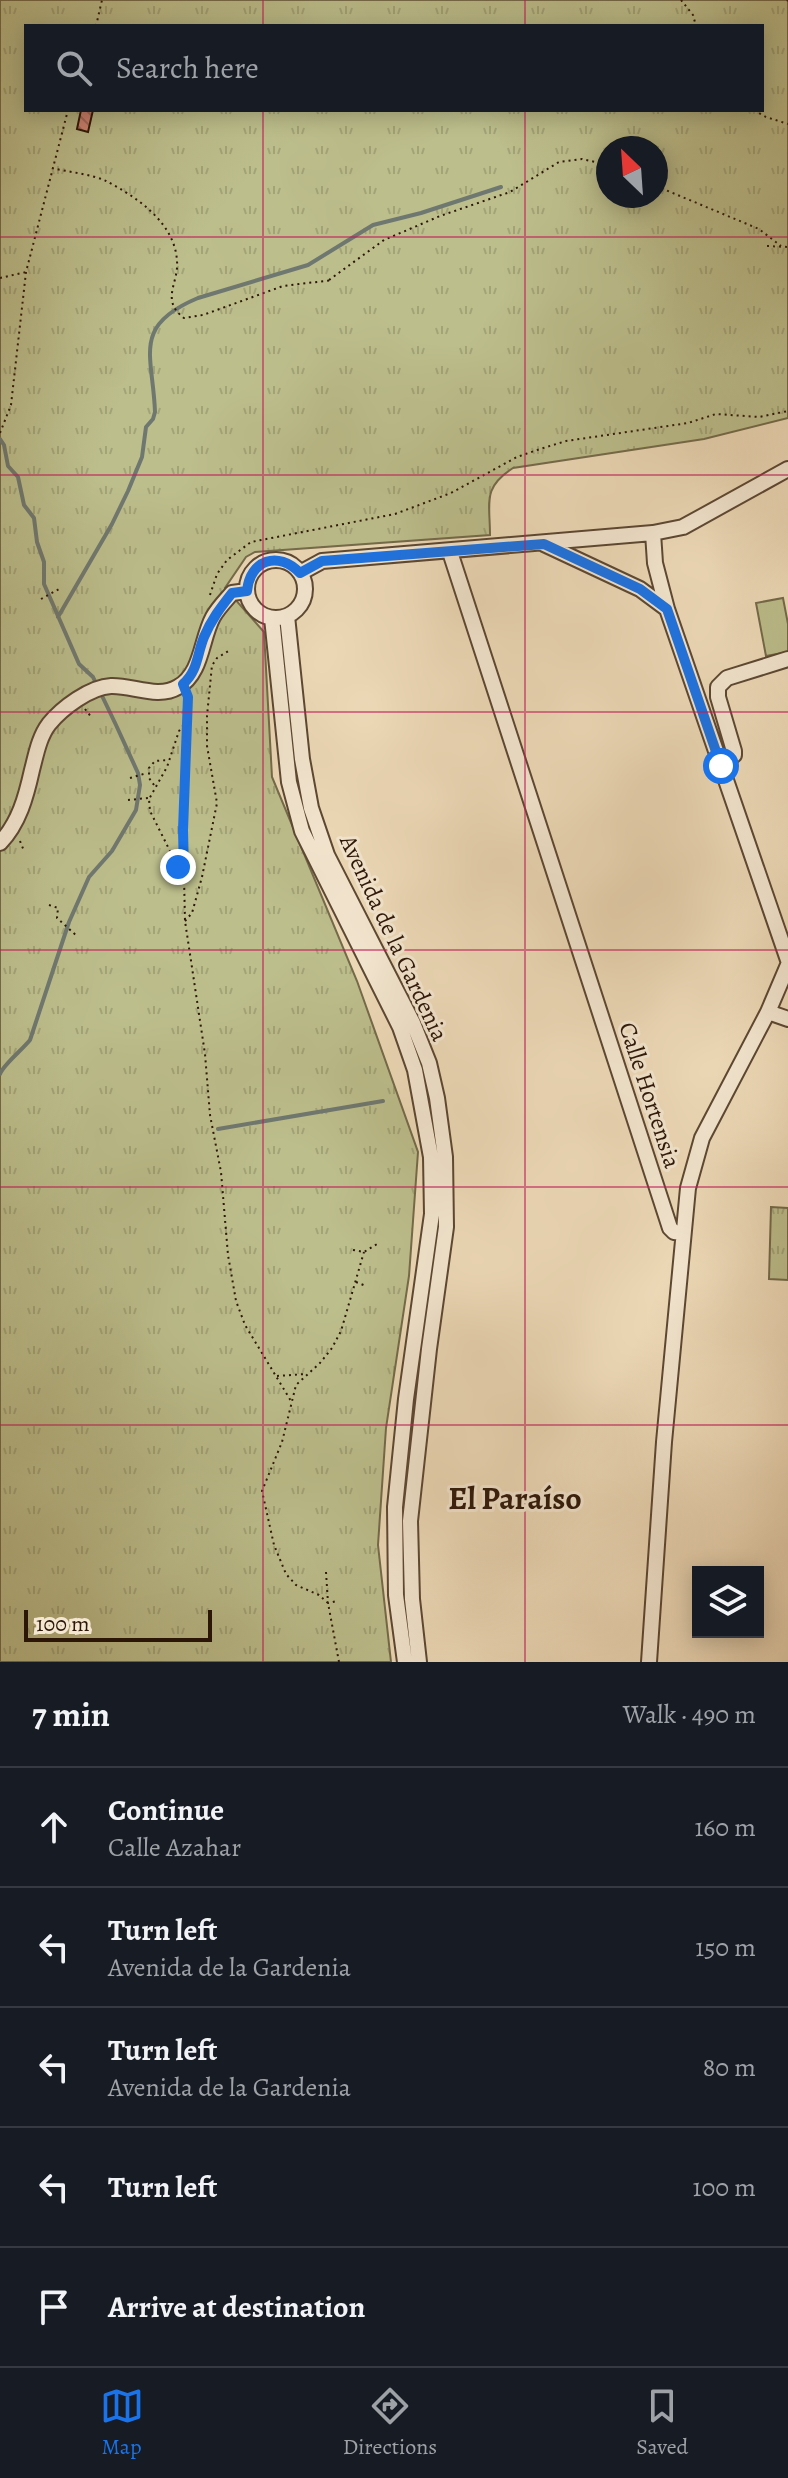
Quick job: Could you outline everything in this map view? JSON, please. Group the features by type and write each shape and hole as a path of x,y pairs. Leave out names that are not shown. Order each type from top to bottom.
{"street":[{"path":"300,573 322,561 544,544 683,527 788,469"},
{"path":"649,1662 688,1188 702,1138 768,1012 788,962 667,609 655,563 653,533"},
{"path":"544,544 640,589 667,609"},
{"name":"Calle Hortensia","path":"450,552 670,1228 683,1233"},
{"path":"266,562 285,562 300,573 304,581 303,599 298,607 280,617 263,615 249,601 247,591 251,573 266,562"},
{"path":"0,843 19,815 37,748 48,725 89,693 109,686 157,692 175,689 183,684 197,665 202,641 214,615 232,593 247,591"},
{"name":"Avenida de la Gardenia","path":"280,617 289,782 302,831 400,1027 415,1070 431,1157 432,1214 395,1507 396,1595 405,1662"},
{"name":"Avenida de la Gardenia","path":"280,617 311,808 327,855 413,1023 429,1063 445,1157 446,1227 410,1521 412,1599 419,1662"},
{"path":"721,766 734,755 734,751 718,697 718,687 727,678 788,659"},
{"path":"768,1012 788,1019"},
{"path":"406,1406 422,1408"}],"path":[{"path":"96,24 102,0"},
{"path":"681,0 693,15 695,24"},
{"path":"0,433 11,405 26,272 67,112"},
{"path":"757,112 788,124"},
{"path":"327,280 384,240 440,216 510,192 559,162 582,159 596,162"},
{"path":"52,168 106,182 146,207 156,217 170,236 177,258 172,299 180,316 193,318 283,286 333,280"},
{"path":"668,191 759,229 781,246"},
{"path":"767,246 788,247"},
{"path":"0,278 26,272"},
{"path":"214,615 210,591 217,574 227,560 251,542 395,514 451,493 517,457 566,441 688,423 716,414 759,417 788,411"},
{"path":"41,599 59,589"},
{"path":"212,665 230,650"},
{"path":"185,921 192,913 217,803 207,746 213,653"},
{"path":"183,684 188,697 183,830 185,921 205,1054 210,1115 221,1172 228,1255 236,1301 253,1341 291,1401"},
{"path":"184,871 178,867 156,824 147,798 169,761 179,731 187,721"},
{"path":"130,778 147,773 155,761 169,761"},
{"path":"147,773 155,786"},
{"path":"128,800 147,798"},
{"path":"49,905 58,908 57,918 78,937"},
{"path":"328,1603 319,1595 296,1585 286,1574 274,1545 262,1491 282,1442 296,1385 332,1348 341,1331 364,1252 377,1244"},
{"path":"353,1250 364,1252"},
{"path":"355,1282 366,1286"},
{"path":"275,1376 308,1373"},
{"path":"326,1572 328,1603 339,1662"},
{"path":"328,1603 337,1601"}],"green space":[{"path":"0,0 788,0 788,418 704,439 513,468 492,489 490,535 255,552 246,557 225,588 264,632 272,777 357,981 418,1152 409,1276 386,1428 378,1545 391,1662 0,1662"},
{"path":"783,598 788,624 788,652 766,656 756,603"},
{"path":"771,1207 788,1208 788,1280 769,1279"}],"building":[{"path":"81,112 93,112 88,132 77,129"}],"waterway":[{"path":"58,617 112,524 142,457 146,427 155,412 151,344 154,331 163,320 198,298 308,265 373,225 501,187"},
{"path":"0,439 8,466 18,477 24,505 34,518 44,562 44,584 79,664 93,677 116,725 138,773 140,785 136,810 112,851 89,877 69,922 30,1040 0,1074"},
{"path":"218,1129 383,1101"}],"district":[{"name":"El Paraíso","path":"515,1498"}],"route":[{"path":"178,867 184,871 188,697 183,684 197,665 202,641 214,615 232,593 247,591 251,573 258,566 276,560 293,566 300,573 322,561 544,544 640,589 667,609 721,766"}]}
